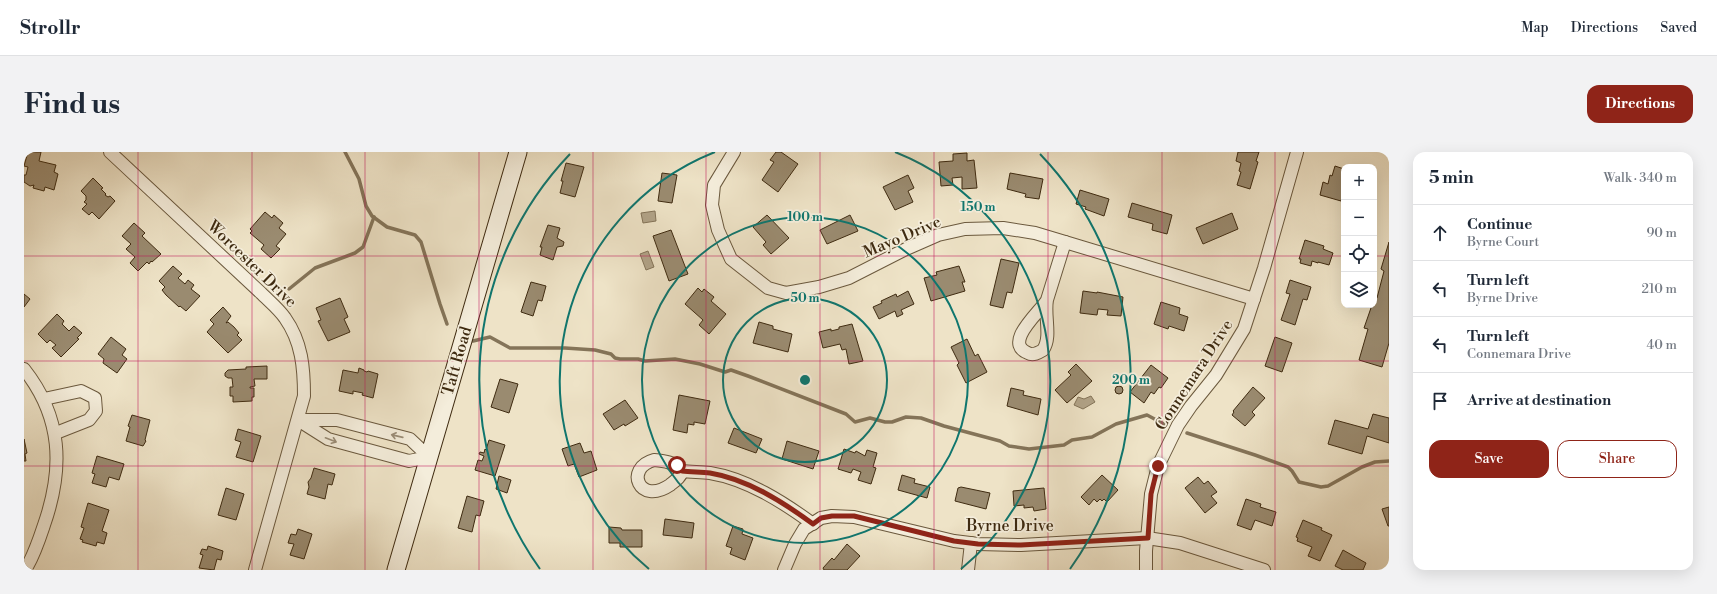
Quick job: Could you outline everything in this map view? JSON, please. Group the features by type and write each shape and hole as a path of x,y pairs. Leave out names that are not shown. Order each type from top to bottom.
{"street":[{"name":"Worcester Drive","path":"110,152 262,293 285,317 298,340 304,371 304,396 255,570"},
{"name":"Taft Road","path":"396,570 518,152"},
{"name":"Mayo Drive","path":"734,152 714,185 712,205 716,224 731,259 768,288 786,293 819,287 849,278 938,234 965,229 1002,228 1035,233 1254,299"},
{"name":"Connemara Drive","path":"1146,570 1151,494 1158,466 1178,425 1191,406 1216,376 1236,345 1244,329 1297,152"},
{"path":"1047,300 1066,242"},
{"path":"24,369 35,383 44,399 56,433 58,453 57,477 50,509 33,557 25,570"},
{"path":"44,399 82,391 95,398 96,411 89,420 56,433"},
{"path":"298,420 328,440 409,461 429,457"},
{"path":"298,420 337,420 410,439 429,457"},
{"path":"682,471 710,473 728,478 782,502 813,524"},
{"name":"Byrne Drive","path":"784,570 795,544 804,529 821,518 832,516 854,516 954,541 971,543 1021,545 1148,538 1180,543 1264,570"},
{"path":"968,570 971,543"}],"shaded area":[{"path":"655,211 656,221 643,223 641,213"},
{"path":"648,251 654,267 646,270 640,254"},
{"path":"1091,396 1095,402 1083,409 1074,405 1078,397 1084,399"}],"building":[{"path":"28,152 41,152 39,161 56,165 54,172 58,174 54,190 45,187 44,191 33,188 34,185 30,186 24,182 24,175 26,175 28,167 24,166"},
{"path":"776,152 781,152 798,164 778,192 762,180 774,162 770,160"},
{"path":"1238,152 1259,152 1256,161 1258,162 1250,189 1237,185 1241,172 1239,171 1241,163 1236,161"},
{"path":"967,153 967,161 974,160 977,188 962,189 962,177 952,178 953,185 941,186 939,162 953,161 953,154"},
{"path":"566,163 584,167 575,197 560,193 563,181 561,181"},
{"path":"1335,166 1341,168 1341,201 1320,195 1323,182 1328,184 1330,175 1332,176"},
{"path":"662,173 677,175 672,203 658,201"},
{"path":"1010,173 1043,179 1039,199 1025,197 1026,194 1007,189"},
{"path":"908,175 914,188 908,191 913,202 895,210 883,187"},
{"path":"93,178 103,188 101,189 106,194 105,195 108,197 110,196 115,201 99,219 92,212 89,215 82,209 87,204 84,202 86,200 86,196 81,191"},
{"path":"1080,190 1109,199 1104,216 1076,204"},
{"path":"1132,203 1172,215 1167,234 1152,230 1153,224 1128,217"},
{"path":"265,212 272,218 274,215 283,223 279,228 286,234 276,246 280,249 271,258 261,249 264,245 250,233 252,231 250,229"},
{"path":"1232,213 1238,229 1203,244 1196,228"},
{"path":"767,215 789,238 771,254 763,245 766,242 753,227"},
{"path":"850,215 858,231 827,244 820,230"},
{"path":"134,223 145,233 142,236 161,254 149,264 147,262 138,271 130,263 135,257 126,249 131,244 122,236"},
{"path":"548,225 560,228 557,238 564,242 563,246 557,247 553,260 540,255 542,247 540,247"},
{"path":"671,230 688,274 669,281 653,236"},
{"path":"1305,240 1324,246 1323,249 1333,253 1329,265 1312,261 1311,266 1300,263 1301,259 1299,259"},
{"path":"1389,242 1389,343 1382,367 1359,360 1368,329 1364,328 1371,308 1377,308 1377,298 1384,271 1381,269"},
{"path":"1001,259 1019,263 1012,293 1007,292 1003,308 990,305"},
{"path":"173,266 182,274 178,278 185,284 188,280 194,285 191,289 200,296 186,311 180,306 179,307 166,295 162,290 165,287 159,281"},
{"path":"959,266 965,282 962,282 965,291 931,301 924,278 937,275 936,272"},
{"path":"1290,280 1311,287 1307,300 1303,299 1295,325 1281,320 1290,294 1286,293"},
{"path":"531,282 546,286 542,301 538,300 533,316 521,312"},
{"path":"698,288 702,292 704,289 714,297 711,301 726,314 709,334 699,325 703,320 685,304"},
{"path":"908,291 914,304 901,310 903,314 897,317 895,311 879,319 873,307 882,303 881,301 896,294 897,297"},
{"path":"1083,291 1123,297 1121,316 1107,315 1108,310 1098,309 1097,315 1080,313"},
{"path":"24,294 30,299 24,307"},
{"path":"340,298 348,317 344,319 350,332 328,341 318,321 321,320 316,308"},
{"path":"1161,302 1180,308 1179,314 1188,317 1184,331 1169,326 1168,329 1154,324"},
{"path":"223,307 231,316 226,323 228,322 234,327 239,333 237,335 242,340 228,353 207,332 214,324 210,320"},
{"path":"57,314 64,321 62,324 69,331 74,326 82,333 77,338 79,339 61,357 52,348 56,345 50,340 47,343 38,334"},
{"path":"759,322 773,326 773,329 792,334 788,352 753,343"},
{"path":"852,324 863,361 849,364 846,349 842,350 840,344 823,348 819,332 831,329 831,331 839,329 839,327"},
{"path":"111,337 126,349 122,355 127,359 117,373 103,363 104,359 98,354"},
{"path":"1275,337 1292,343 1282,372 1265,366"},
{"path":"967,339 975,356 978,354 987,372 966,383 957,365 959,363 951,347"},
{"path":"1076,364 1092,381 1067,403 1055,390 1071,375 1068,372"},
{"path":"1151,365 1168,378 1161,388 1159,387 1154,394 1151,392 1144,403 1130,392"},
{"path":"267,366 267,379 254,379 255,386 250,387 254,388 254,397 252,397 252,401 233,402 233,396 230,396 230,387 233,387 232,378 225,376 225,373 228,370 246,369 246,367"},
{"path":"359,368 367,372 378,374 373,398 362,395 363,393 353,391 353,394 339,391 343,370 358,373"},
{"path":"500,379 518,384 509,413 491,407"},
{"path":"1119,386 1122,387 1122,393 1119,394 1116,393 1115,390 1116,387"},
{"path":"1253,387 1265,398 1252,412 1255,415 1245,426 1232,415 1234,412 1233,411"},
{"path":"1011,388 1024,391 1023,395 1041,399 1038,415 1007,406"},
{"path":"679,395 710,401 705,424 694,422 694,425 688,424 687,433 673,430"},
{"path":"625,400 638,418 625,426 624,424 614,430 603,414"},
{"path":"1373,414 1389,418 1389,443 1367,436 1362,454 1328,444 1335,420 1368,429"},
{"path":"132,415 150,420 146,441 143,446 126,441 130,427 128,426"},
{"path":"734,428 762,439 756,453 728,443"},
{"path":"238,429 261,436 253,462 236,457 241,442 235,440"},
{"path":"24,439 27,453 25,454 26,461 24,461"},
{"path":"489,440 505,445 495,476 475,470 478,460 482,461 484,456 479,454 480,452 484,453"},
{"path":"787,441 819,451 813,469 782,459"},
{"path":"580,443 584,453 591,451 597,470 579,477 574,464 568,466 562,449"},
{"path":"844,449 855,453 856,451 865,456 867,450 877,453 873,467 876,468 871,484 858,480 861,472 853,469 851,473 838,469"},
{"path":"97,456 124,464 119,480 109,477 106,487 92,483 95,474 92,473"},
{"path":"314,468 335,474 332,485 328,484 325,499 307,494 309,487 308,482"},
{"path":"902,475 915,479 914,483 930,487 927,498 898,490"},
{"path":"1102,475 1118,490 1107,502 1104,499 1102,501 1100,499 1097,502 1094,499 1089,505 1081,497"},
{"path":"499,476 511,480 507,493 496,489"},
{"path":"1198,477 1204,484 1208,481 1217,492 1211,496 1217,503 1205,513 1185,488"},
{"path":"961,487 990,493 986,509 955,501 958,488"},
{"path":"226,488 244,494 236,520 218,515"},
{"path":"1044,488 1046,509 1034,511 1033,507 1024,508 1024,505 1014,506 1013,491"},
{"path":"467,496 484,501 480,516 476,515 472,532 458,528"},
{"path":"1246,499 1261,504 1260,507 1276,512 1272,526 1255,520 1251,530 1237,525"},
{"path":"88,503 109,510 102,531 107,533 104,544 97,542 96,546 82,542 83,540 80,539 84,528 81,527"},
{"path":"1389,507 1389,526 1388,526 1382,509"},
{"path":"665,519 694,523 692,538 663,535"},
{"path":"1303,520 1322,528 1321,530 1332,535 1320,561 1308,556 1312,547 1297,541 1298,538 1296,537"},
{"path":"733,526 743,529 742,534 753,538 745,560 730,554 732,548 726,546"},
{"path":"609,527 621,528 622,530 642,530 642,547 620,547 620,543 609,543"},
{"path":"298,529 312,534 304,559 290,555 294,544 288,543 291,534 296,535"},
{"path":"847,544 860,556 847,570 824,570 823,568 832,558 834,560"},
{"path":"208,546 223,551 221,560 217,559 214,570 199,568 203,555 200,554 202,549 207,550"},
{"path":"1343,550 1366,563 1363,570 1343,570 1335,566"}],"waterway":[{"path":"345,152 359,179 366,206 372,216 387,227 415,235 421,242 447,324"},
{"path":"289,289 315,268 355,253 363,247 374,217"},
{"path":"473,341 490,337 510,348 565,348 595,350 611,354 615,358 638,359 645,361 675,359 700,364 725,372 731,370 846,414 855,422 870,418 885,422 892,422 906,417 921,418 944,426 1000,441 1009,446 1029,449 1064,445 1072,440 1092,437 1116,424 1147,415 1164,424"},
{"path":"1187,433 1288,467 1299,482 1321,487 1328,486 1362,467 1375,462 1389,461"}],"route":[{"path":"677,465 682,471 710,473 728,478 752,488 782,502 813,524 821,518 832,516 854,516 954,541 978,544 1021,545 1148,538 1151,494 1158,466"}]}
